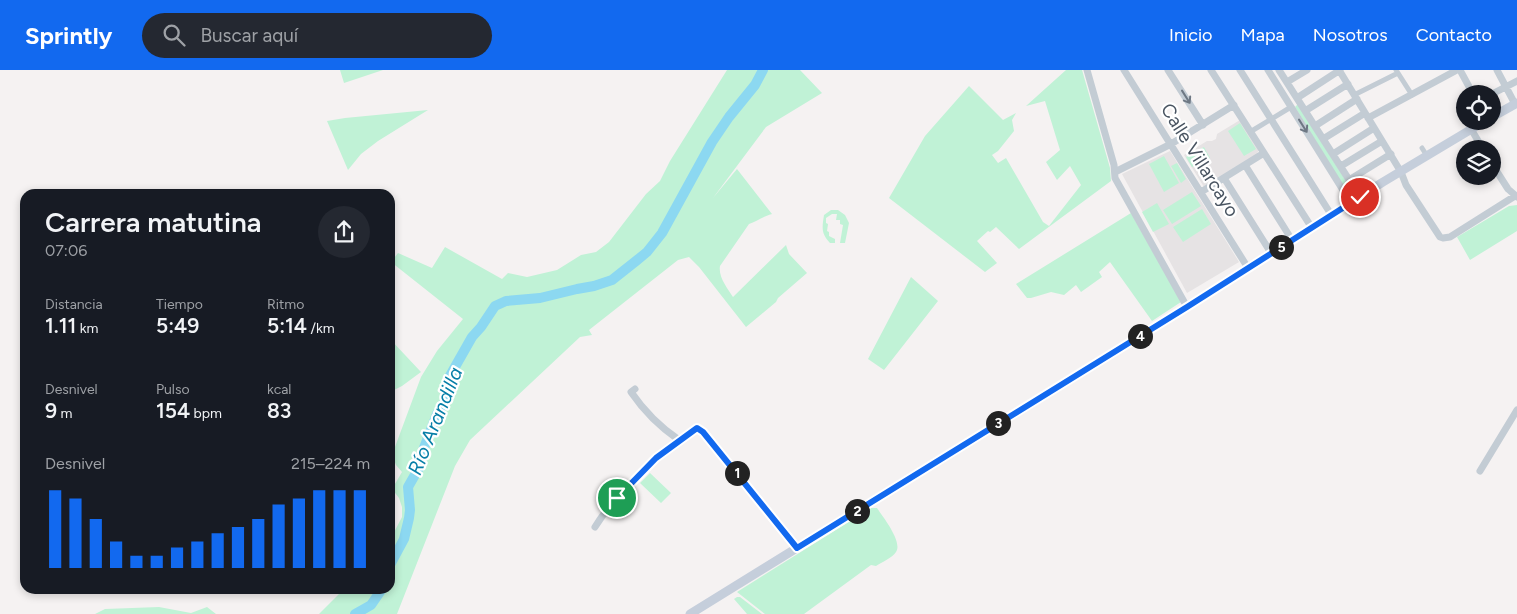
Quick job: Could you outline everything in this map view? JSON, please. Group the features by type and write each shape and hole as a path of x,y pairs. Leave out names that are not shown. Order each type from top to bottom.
{"main road":[{"path":"1501,112 1516,104"},
{"path":"690,614 1469,130"}],"street":[{"path":"1087,70 1115,172 1115,178 1187,307"},
{"name":"Calle Villarcayo","path":"1124,70 1248,268"},
{"path":"1168,70 1203,125"},
{"path":"1211,70 1312,228"},
{"path":"1240,70 1332,216"},
{"path":"1268,70 1355,200"},
{"path":"1279,70 1349,180 1355,200"},
{"path":"1287,82 1307,70"},
{"path":"1250,132 1291,107 1298,99 1340,70 1402,172 1406,185 1438,234 1443,238 1450,237 1516,197 1501,178"},
{"path":"1323,139 1367,116 1396,106 1412,95 1459,70 1468,85"},
{"path":"1497,70 1516,104"},
{"path":"1315,126 1355,97 1397,72 1412,95"},
{"path":"1501,90 1517,81"},
{"path":"1305,111 1348,84"},
{"path":"1115,172 1171,144 1234,105"},
{"path":"1333,154 1374,128"},
{"path":"1340,166 1382,141"},
{"path":"1422,148 1427,156"},
{"path":"1201,192 1264,153"},
{"path":"1349,180 1391,154"},
{"path":"1245,165 1292,240"},
{"path":"1224,178 1271,254"},
{"path":"635,389 631,392 638,404 662,428 679,440"},
{"path":"1480,471 1517,410"},
{"path":"595,527 607,508 656,458 697,428 703,432 797,548"},
{"path":"699,614 707,603"}],"shaded area":[{"path":"1240,120 1259,149 1257,154 1204,187 1184,155 1207,141 1216,139 1217,134"},
{"path":"1170,151 1239,262 1187,293 1122,174"}],"green space":[{"path":"340,70 383,70 344,83"},
{"path":"727,70 800,70 822,93 766,127 713,198 737,169 772,214 749,224 720,266 722,279 733,297 786,245 789,254 807,273 746,327 689,257 678,260 589,330 592,335 580,337 470,440 455,466 397,614 319,614 339,594 395,594 395,530 402,517 402,507 395,493 395,484 402,472 395,462 395,447 421,377 437,351 463,319 395,265 395,257 398,253 432,268 445,247 502,279 508,273 527,277 557,270 581,255 596,252 609,242 646,194 660,181 670,161"},
{"path":"1066,70 1082,70 1110,168 1111,181 1019,249 996,227 990,232 988,231 977,241 997,263 985,272 889,198 925,136 969,86 1003,120 1016,113 1012,120 1014,131 998,151 992,155 998,163 1006,158 1043,222 1049,226 1081,185 1070,166 1057,180 1046,162 1060,150 1045,101 1026,106"},
{"path":"1297,105 1351,189 1350,192 1347,192 1295,107"},
{"path":"428,110 378,141 361,154 348,170 327,121 345,118"},
{"path":"1240,123 1256,149 1244,156 1228,131"},
{"path":"1204,147 1210,158 1192,167 1186,157"},
{"path":"1164,156 1179,183 1164,192 1149,164"},
{"path":"1177,163 1186,179 1181,183 1171,166"},
{"path":"1192,192 1201,206 1172,224 1163,210"},
{"path":"1157,203 1169,224 1153,232 1142,212"},
{"path":"1517,205 1517,231 1470,260 1457,237 1509,206"},
{"path":"1202,209 1211,224 1183,242 1173,227"},
{"path":"831,210 838,210 845,215 849,223 845,243 840,243 843,225 840,224 840,220 836,220 837,214 832,214 826,218 826,223 828,224 827,231 829,236 835,239 835,243 830,243 824,233 824,215"},
{"path":"1131,213 1181,302 1152,321 1110,262 1099,272 1102,277 1081,292 1076,285 1064,295 1051,292 1027,298 1016,284"},
{"path":"911,277 938,301 884,370 868,359"},
{"path":"395,344 421,372 395,390"},
{"path":"650,473 671,493 661,503 640,483"},
{"path":"871,508 877,508 895,536 897,542 896,552 876,566 871,565 804,614 765,614 737,592"},
{"path":"740,597 762,614 747,614 734,599"},
{"path":"159,607 191,613 207,607 216,614 95,614 105,609"}],"waterway":[{"name":"Río Arandilla","path":"395,556 404,539 409,518 408,487 420,466 422,453 437,414 448,397 447,381 472,337 495,306 506,301 540,298 612,280 647,252 662,233 712,142 755,85 763,70"},
{"name":"Río Arandilla","path":"355,614 371,605 379,594"}],"route":[{"path":"617,498 656,458 697,428 703,432 797,548 1187,307 1360,197"}]}
